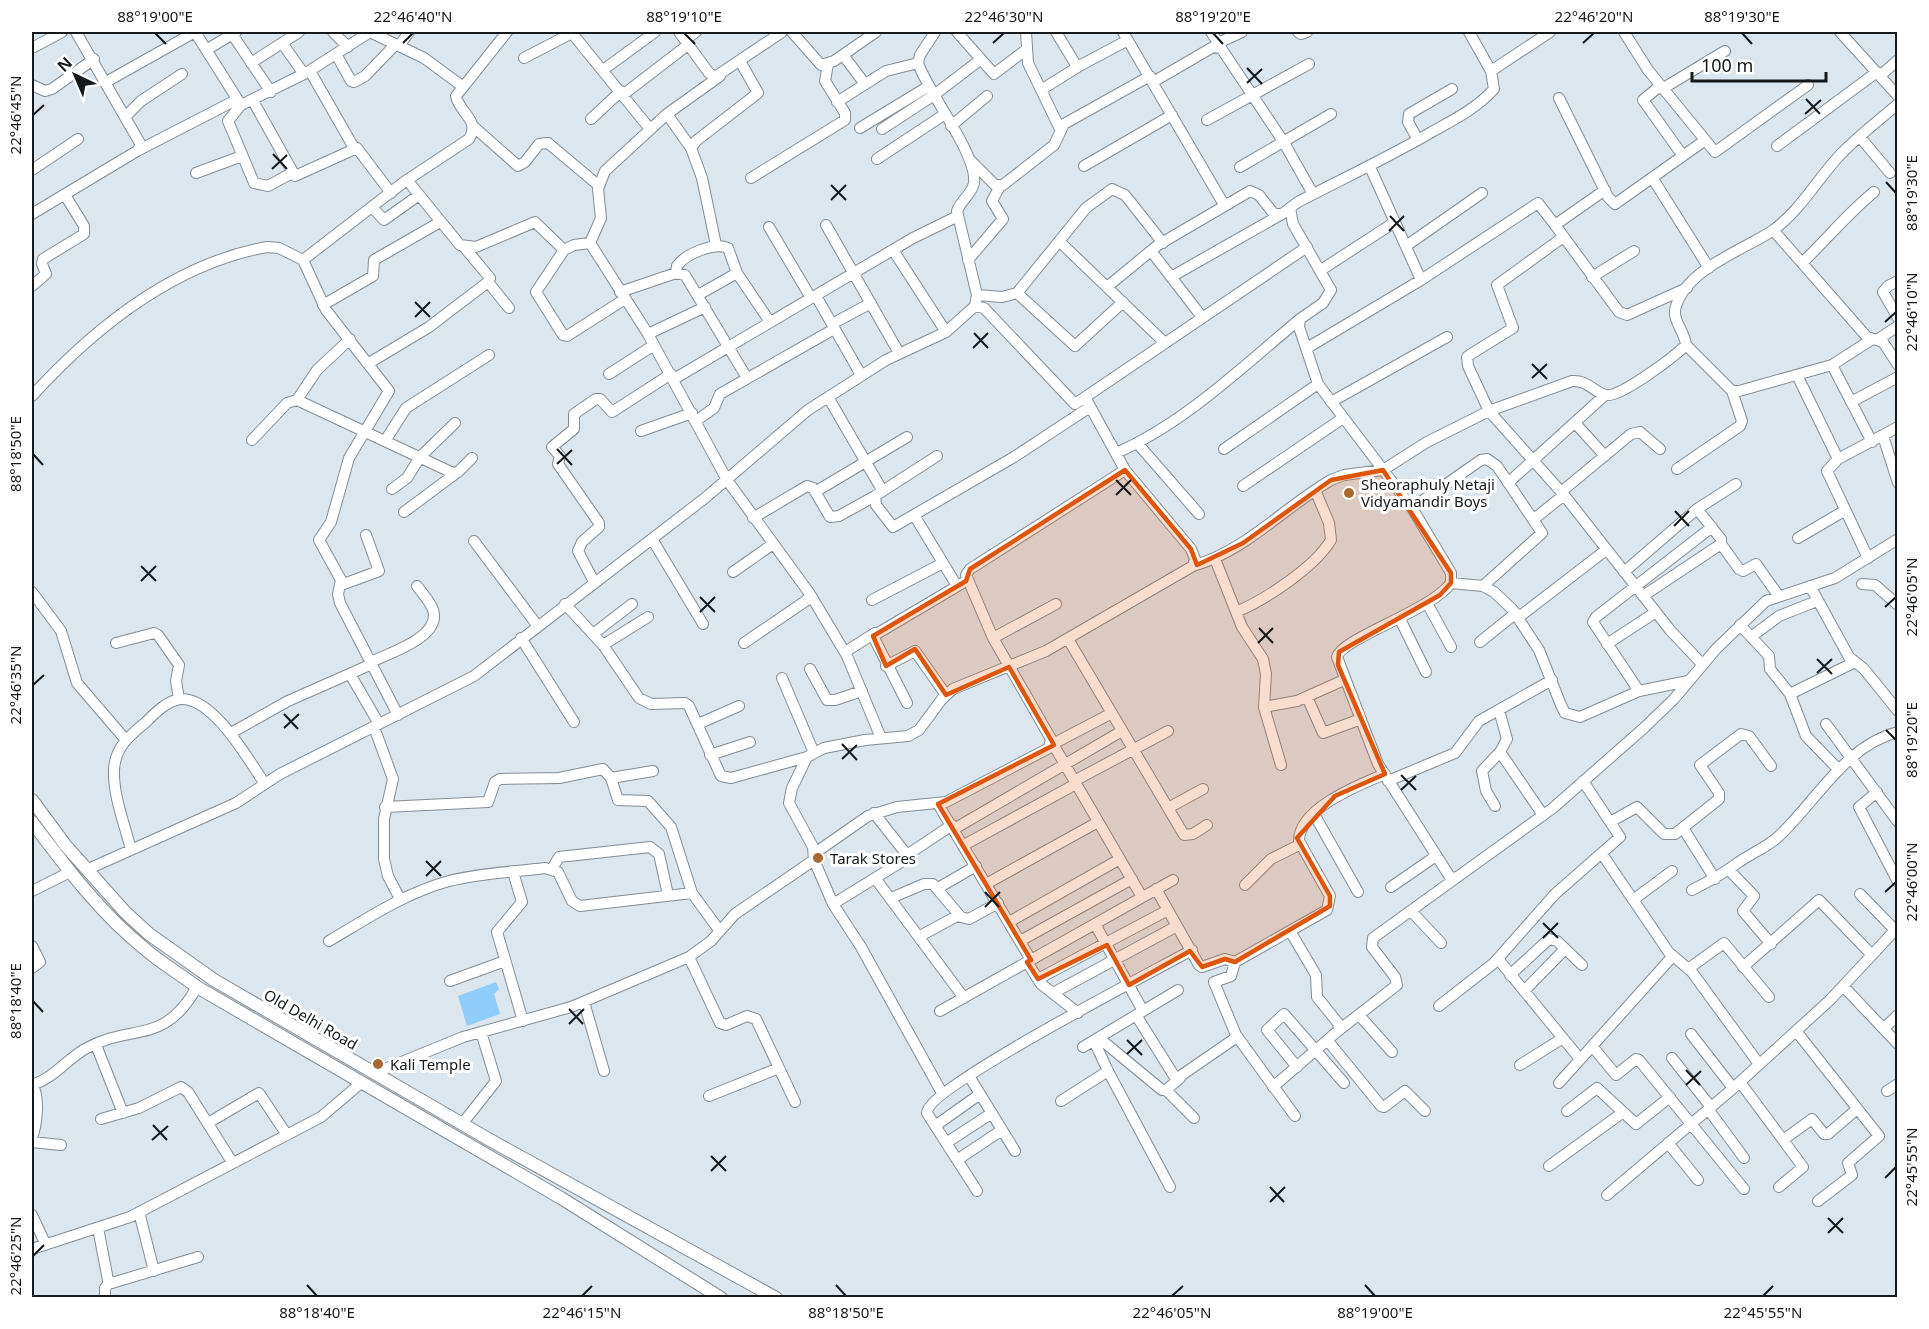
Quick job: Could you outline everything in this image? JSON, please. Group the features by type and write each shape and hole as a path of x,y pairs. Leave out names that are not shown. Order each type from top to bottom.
{"main road":[{"name":"Old Delhi Road","path":"32,800 86,870 125,912 173,952 214,980 462,1125 776,1298"},
{"name":"Old Delhi Road","path":"32,822 70,872 138,943 197,987 561,1198 721,1298"}],"street":[{"path":"32,48 62,32"},
{"path":"76,32 94,59 141,145 137,151"},
{"path":"106,82 195,32 239,102"},
{"path":"251,63 299,32"},
{"path":"333,32 348,46"},
{"path":"32,214 137,151 239,102 253,100 271,92 367,34 374,32 431,63 462,86"},
{"path":"336,54 351,81 354,82 365,76 409,32"},
{"path":"507,32 462,86 456,100 474,127 518,166 525,162 539,144 548,143 598,185"},
{"path":"524,58 571,32 650,129"},
{"path":"603,70 655,32"},
{"path":"591,119 684,38 696,32"},
{"path":"590,243 601,218 598,185 605,171 667,114 782,32"},
{"path":"792,32 817,62 828,64 876,32"},
{"path":"935,32 920,55 918,63 969,159 974,184 960,205 958,216 976,300 1070,401 1075,404 1088,403"},
{"path":"957,32 994,74 1027,49"},
{"path":"1026,32 1028,63 1060,129"},
{"path":"1056,32 1072,62 1081,65"},
{"path":"1211,32 1283,141 1313,194"},
{"path":"968,260 1003,219 992,201 999,186 1049,150 1054,145 1060,129 1072,119 1213,47 1220,46 1242,32"},
{"path":"1298,32 1301,34 1307,32"},
{"path":"1171,277 1313,194 1371,167 1485,99 1494,89 1491,71 1469,32"},
{"path":"1491,71 1550,32"},
{"path":"1624,32 1661,87 1712,151 1718,152 1808,85"},
{"path":"1840,32 1898,96"},
{"path":"206,50 234,33 271,92"},
{"path":"1041,90 1126,36 1219,198 1228,204"},
{"path":"684,38 709,73 715,77 720,76"},
{"path":"282,43 307,72 354,148 361,151 391,193"},
{"path":"1683,156 1643,100 1661,87 1725,51"},
{"path":"843,55 865,84"},
{"path":"32,85 45,91 52,89 94,59"},
{"path":"882,129 932,91 980,60"},
{"path":"1776,146 1898,60"},
{"path":"690,148 759,93 740,61"},
{"path":"837,102 892,68 918,63"},
{"path":"751,178 842,124 846,117 825,81 828,64"},
{"path":"1207,120 1309,64"},
{"path":"126,116 141,101 182,74"},
{"path":"1418,140 1408,122 1409,114 1452,89"},
{"path":"860,128 932,91"},
{"path":"951,126 987,96"},
{"path":"1559,98 1605,190 1615,204 1704,141"},
{"path":"253,100 292,173 299,176 354,148"},
{"path":"239,102 228,121 251,179 257,186 268,186 292,173"},
{"path":"1677,469 1740,426 1742,421 1732,391 1686,345 1675,316 1675,307 1687,288 1709,268 1773,230 1860,137 1898,104"},
{"path":"667,114 690,148 702,178 716,245"},
{"path":"877,159 945,114"},
{"path":"1240,167 1331,114"},
{"path":"1084,166 1172,115"},
{"path":"303,260 407,180 464,144 473,134 474,127"},
{"path":"1860,137 1890,173"},
{"path":"32,170 78,139"},
{"path":"196,173 242,156"},
{"path":"969,159 999,186"},
{"path":"1371,167 1421,280"},
{"path":"1653,179 1709,268"},
{"path":"369,363 429,327 488,282 490,278 464,246 455,241 407,180"},
{"path":"86,870 236,803 265,784 474,676 520,638 727,480 808,410 899,353 945,332 976,300 1017,293 1091,202 1112,189 1125,195 1163,243"},
{"path":"1555,225 1605,190"},
{"path":"1107,287 1151,251 1246,192 1255,191 1274,213 1286,211"},
{"path":"1802,263 1836,230 1846,215 1874,192"},
{"path":"1406,246 1482,193"},
{"path":"32,286 46,274 42,264 43,259 84,234 84,226 65,195"},
{"path":"372,207 380,219 384,220 419,195"},
{"path":"1307,348 1421,280 1538,203 1562,238 1623,315 1687,288"},
{"path":"1116,453 1138,444 1236,373 1329,297 1331,290 1321,270 1286,211"},
{"path":"594,582 578,551 582,542 599,528 600,523 552,447 574,429 574,414 596,399 600,399 612,412 616,411 672,376 728,347 930,228 958,216"},
{"path":"323,305 373,276 374,260 440,222"},
{"path":"464,246 476,247 535,222 564,250"},
{"path":"1321,270 1395,222"},
{"path":"826,225 899,353"},
{"path":"769,227 861,375"},
{"path":"1773,230 1874,340 1883,342 1898,365"},
{"path":"1562,238 1497,285 1513,327 1471,354 1466,362 1489,411 1562,493 1677,639 1702,664"},
{"path":"1060,242 1165,344"},
{"path":"590,243 574,244 564,250 536,292 563,335 571,334 622,295 676,273 685,275 747,378"},
{"path":"590,243 648,334 727,480 810,594 845,652 881,738"},
{"path":"676,273 679,263 716,245 728,248 736,273 770,322"},
{"path":"32,396 78,348 153,291 182,275 267,247 285,250 303,260 323,305 388,391 363,432 347,465 331,522 319,540 339,576 338,598 398,715"},
{"path":"828,397 866,460 879,493 876,505 893,526 1014,457 1202,317 1307,247"},
{"path":"893,250 945,332"},
{"path":"1151,251 1202,317"},
{"path":"1592,277 1634,251"},
{"path":"698,295 736,273"},
{"path":"1898,281 1888,286 1883,292 1898,318"},
{"path":"488,282 509,308"},
{"path":"1017,293 1075,346 1123,302"},
{"path":"641,431 711,413 720,394 871,303"},
{"path":"648,334 705,307"},
{"path":"1300,319 1299,327 1318,384 1412,508 1451,573 1451,583 1440,595 1400,619 1343,647 1339,652 1338,664 1387,777 1450,877 1456,878"},
{"path":"1732,391 1832,365 1898,326"},
{"path":"1331,402 1447,337"},
{"path":"252,440 287,403 297,400 317,370 350,339"},
{"path":"609,374 654,345"},
{"path":"565,604 603,645 639,698 651,704 685,704 693,711 717,772 731,778 810,755 881,738 908,736 919,730 953,689 1009,667 1068,639 1193,566 1215,560 1258,534 1315,490 1344,475 1383,470 1427,442 1489,411 1572,381 1585,382 1605,395 1613,395 1673,357 1686,345"},
{"path":"385,441 406,408 489,356"},
{"path":"1832,365 1872,442"},
{"path":"1797,375 1838,459"},
{"path":"1851,402 1898,377"},
{"path":"1224,450 1318,384"},
{"path":"1509,482 1605,395"},
{"path":"297,400 456,474"},
{"path":"1088,403 1125,470 1191,549 1195,559 1193,566"},
{"path":"1243,486 1343,417"},
{"path":"392,489 410,474 420,457 455,423"},
{"path":"1575,423 1605,456"},
{"path":"1868,558 1827,471 1838,459 1898,427"},
{"path":"1534,519 1635,432 1640,432 1660,449"},
{"path":"1883,436 1898,483"},
{"path":"815,492 907,437"},
{"path":"1138,444 1199,514"},
{"path":"753,518 810,485 827,514 834,518 937,456"},
{"path":"404,512 456,474 472,458"},
{"path":"1412,508 1481,460 1492,461 1509,482 1542,533 1483,586"},
{"path":"845,652 962,583 970,568 1125,470"},
{"path":"1624,572 1697,509 1736,484"},
{"path":"1236,612 1262,599 1328,546 1331,540 1329,523 1315,490"},
{"path":"1697,509 1721,539 1721,544 1739,569 1743,570 1756,564 1778,595"},
{"path":"1798,538 1844,511"},
{"path":"914,515 943,563 962,583 1048,732 1052,744 1142,897"},
{"path":"1640,591 1712,527"},
{"path":"340,585 380,571 366,535"},
{"path":"652,539 703,624"},
{"path":"474,541 537,625"},
{"path":"1273,1087 1339,1030 1394,989 1397,981 1370,943 1543,815 1583,781 1661,712 1702,664 1766,601 1842,574 1896,542"},
{"path":"733,572 773,544"},
{"path":"1640,691 1593,622 1596,617 1721,544"},
{"path":"1480,642 1606,550"},
{"path":"1215,560 1245,633 1263,659 1266,674 1264,707 1281,765"},
{"path":"872,600 943,563"},
{"path":"1451,583 1483,586 1494,592 1517,615 1539,651 1561,705 1572,716 1580,717 1640,691 1688,681"},
{"path":"1863,584 1875,585 1898,605"},
{"path":"231,733 288,701 350,674 422,637 432,625 433,609 417,586"},
{"path":"1810,586 1855,662 1871,677 1898,711"},
{"path":"32,592 61,631 77,683 125,740"},
{"path":"744,643 807,600 810,594"},
{"path":"1751,637 1779,616 1817,601"},
{"path":"1427,603 1451,647"},
{"path":"593,634 632,604"},
{"path":"993,638 1056,604"},
{"path":"1607,644 1656,612"},
{"path":"603,645 648,617"},
{"path":"1400,619 1426,672"},
{"path":"1740,625 1769,656 1770,669 1791,694 1806,736 1839,770"},
{"path":"116,643 154,633 158,635 179,666 176,681 179,699"},
{"path":"875,633 872,640 907,703"},
{"path":"520,638 574,722"},
{"path":"1068,639 1184,835 1193,834 1207,825"},
{"path":"886,666 915,651 946,695"},
{"path":"1791,694 1855,662"},
{"path":"810,669 827,700 862,691"},
{"path":"350,674 376,725 393,779 385,807 384,859 388,876 400,899"},
{"path":"782,678 810,755 792,788 789,802 814,856 832,904 861,947 942,1093"},
{"path":"1264,707 1307,697 1344,680"},
{"path":"1156,889 1203,967 1225,959 1235,962 1327,910 1331,902 1301,844 1299,834 1314,814 1335,796 1455,753 1473,728 1499,710 1552,680"},
{"path":"1307,697 1323,733 1360,718"},
{"path":"131,850 116,790 114,769 118,750 125,740 163,707 179,699 197,705 231,733 265,784"},
{"path":"698,724 739,706"},
{"path":"1495,806 1486,791 1482,771 1500,752 1507,735 1499,710"},
{"path":"375,1073 443,1044 584,1002 689,957 711,941 735,914 856,823 874,813 897,807 938,804 965,793 1112,713"},
{"path":"1826,724 1898,822"},
{"path":"832,904 901,863 907,855 953,827 1122,731"},
{"path":"964,846 1132,748 1168,731"},
{"path":"1692,890 1730,871 1779,836 1839,770 1875,739 1898,732"},
{"path":"1612,821 1637,807 1667,835 1675,834 1719,799 1719,793 1701,769 1702,762 1741,734 1749,736 1771,766"},
{"path":"710,755 750,742"},
{"path":"1500,752 1543,815"},
{"path":"385,807 488,802 495,782 505,777 559,778 603,769 611,778 618,800 648,801 671,826 692,893 719,930"},
{"path":"611,778 653,771"},
{"path":"1439,1006 1498,959 1555,894 1620,837 1612,821 1583,781"},
{"path":"1168,808 1203,789"},
{"path":"1877,792 1859,807 1898,882"},
{"path":"938,804 1020,941 1038,979 1078,1012"},
{"path":"874,813 907,855"},
{"path":"1314,814 1358,892"},
{"path":"987,884 1098,822"},
{"path":"1683,828 1714,879"},
{"path":"1245,885 1271,859 1301,844"},
{"path":"552,869 560,857 650,847 659,854 668,895"},
{"path":"1602,854 1672,955 1689,969 1759,1064"},
{"path":"1391,887 1436,856"},
{"path":"1009,922 1120,859"},
{"path":"938,888 976,866"},
{"path":"329,942 400,899 450,881 513,872 552,869 563,879 572,901 579,906 692,893"},
{"path":"1633,900 1672,870"},
{"path":"1730,871 1754,896 1743,911 1771,944"},
{"path":"32,891 70,872"},
{"path":"513,872 522,902 497,932 523,1021"},
{"path":"875,878 964,998"},
{"path":"1020,941 1132,879"},
{"path":"940,1011 1173,880"},
{"path":"891,898 928,883 938,888 960,916 969,919 998,903"},
{"path":"1606,1195 1796,1031 1843,986 1896,929 1860,894"},
{"path":"1743,967 1819,900 1872,955"},
{"path":"1038,979 1107,945 1168,910"},
{"path":"1411,911 1441,943"},
{"path":"920,936 960,916"},
{"path":"1095,924 1174,1077 1180,1078"},
{"path":"1053,993 1177,926"},
{"path":"1290,931 1316,975 1317,997 1338,1023 1339,1030"},
{"path":"1510,975 1549,939 1565,949 1582,965"},
{"path":"1689,969 1722,943 1769,997"},
{"path":"32,946 40,962 32,968"},
{"path":"1524,990 1565,949"},
{"path":"977,1191 935,1126 927,1109 942,1093 1009,1050 1192,951"},
{"path":"1559,1083 1672,958 1672,955"},
{"path":"689,957 720,1023 726,1025 752,1016 795,1102"},
{"path":"1498,959 1580,1059"},
{"path":"450,981 505,962"},
{"path":"1235,962 1232,976 1216,980 1214,985 1237,1037 1295,1116"},
{"path":"1843,986 1898,1044"},
{"path":"32,1137 36,1121 35,1090 32,1085 49,1078 77,1055 96,1045 164,1024 184,1009 197,987"},
{"path":"1083,1047 1178,990"},
{"path":"584,1002 604,1071"},
{"path":"1297,1066 1267,1030 1272,1022 1287,1014 1344,1083"},
{"path":"1359,1015 1392,1052"},
{"path":"1884,1028 1898,1015"},
{"path":"1796,1031 1879,1137 1848,1163 1852,1175 1818,1201"},
{"path":"462,1125 496,1081 480,1032"},
{"path":"1691,1034 1783,1140 1803,1169 1779,1187"},
{"path":"1166,1090 1237,1037"},
{"path":"1520,1065 1563,1038"},
{"path":"1096,1039 1108,1071 1170,1187"},
{"path":"1096,1039 1166,1090 1194,1118"},
{"path":"1328,1041 1381,1106 1384,1107 1405,1091 1425,1112"},
{"path":"96,1045 123,1113"},
{"path":"1592,1046 1616,1075 1636,1059 1640,1060 1744,1189"},
{"path":"1672,1058 1744,1158"},
{"path":"709,1096 779,1068"},
{"path":"1061,1101 1108,1071"},
{"path":"969,1076 1014,1151"},
{"path":"32,1249 139,1212 331,1111 361,1083"},
{"path":"1887,1091 1898,1084"},
{"path":"101,1119 123,1113 181,1087 189,1092 232,1162"},
{"path":"1567,1111 1597,1088 1635,1124 1670,1097"},
{"path":"208,1123 259,1093 286,1135"},
{"path":"935,1126 980,1094"},
{"path":"1783,1140 1812,1119 1824,1134 1828,1134 1857,1109"},
{"path":"946,1143 992,1113"},
{"path":"1550,1166 1622,1113"},
{"path":"957,1160 1002,1130"},
{"path":"32,1142 60,1146"},
{"path":"1668,1143 1698,1180"},
{"path":"139,1212 154,1271"},
{"path":"32,1215 45,1243"},
{"path":"98,1228 110,1282"},
{"path":"105,1298 105,1288 110,1282 198,1257"}],"highlighted area":[{"path":"1125,470 1191,549 1197,565 1243,543 1331,480 1383,470 1451,573 1451,583 1440,595 1339,652 1338,665 1385,774 1335,796 1297,838 1330,896 1330,906 1235,962 1225,959 1202,967 1190,951 1129,985 1107,945 1038,979 1033,973 1027,962 1031,960 938,804 1054,745 1009,667 946,695 915,649 886,666 873,636 966,581 970,569"}],"shaded area":[{"path":"496,982 499,989 494,994 500,1014 467,1026 458,996"}],"place":[{"name":"Sheoraphuly Netaji Vidyamandir Boys","path":"1349,493"},
{"name":"Tarak Stores","path":"818,858"},
{"name":"Kali Temple","path":"378,1064"}]}
